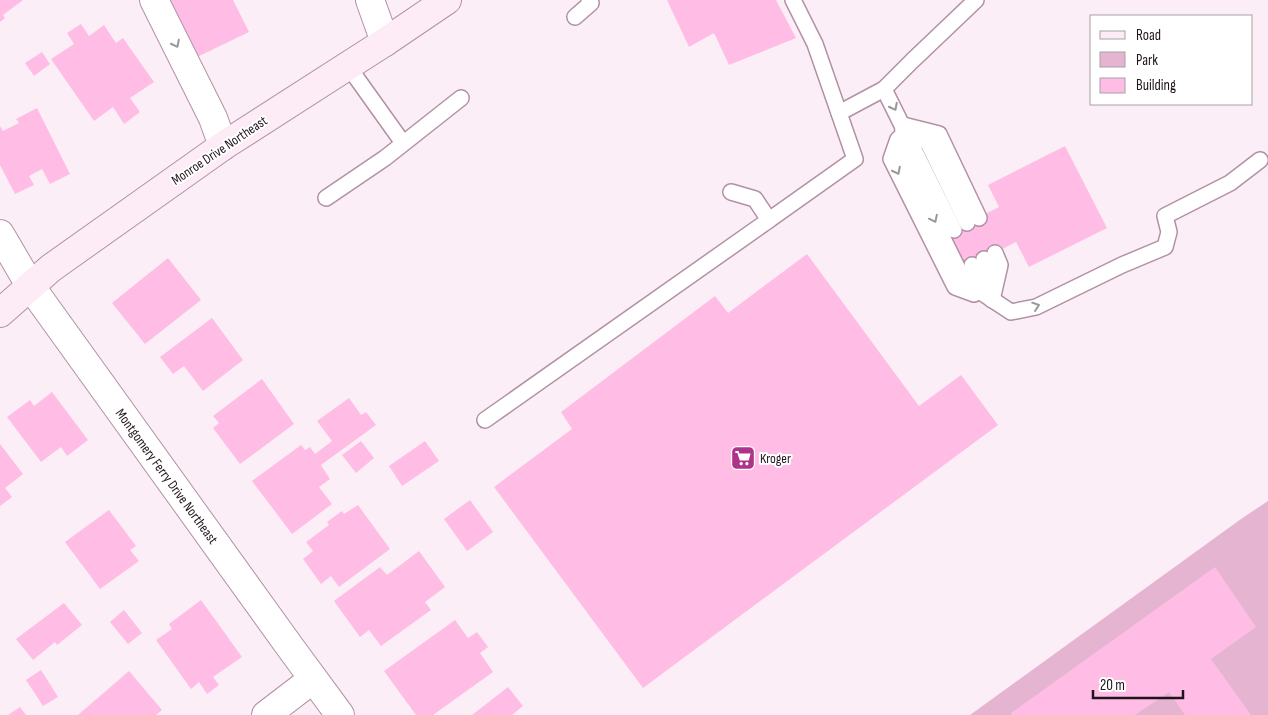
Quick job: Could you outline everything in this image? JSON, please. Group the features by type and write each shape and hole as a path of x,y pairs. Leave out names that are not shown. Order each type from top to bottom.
{"main road":[{"name":"Monroe Drive Northeast","path":"0,314 51,268 223,146 447,0"}],"street":[{"path":"154,0 213,118 223,146"},
{"path":"370,0 384,42"},
{"name":"Montgomery Ferry Drive Northeast","path":"0,234 31,287 340,715"},
{"path":"266,715 313,679"}],"lane":[{"path":"575,17 591,3 589,0"},
{"path":"485,420 855,159 815,44 793,0"},
{"path":"839,113 884,89 976,0"},
{"path":"348,66 403,143"},
{"path":"884,89 903,125 967,224 939,134 903,125"},
{"path":"326,198 385,158 461,98"},
{"path":"903,125 902,154 964,281 1011,312 1036,307 1165,246 1169,232 1165,216 1230,183 1260,160"},
{"path":"731,192 755,199 769,220"},
{"path":"984,259 989,270 992,300"}],"green space":[{"path":"1268,501 1268,715 970,715 1241,519"}],"building":[{"path":"0,0 23,0 3,15 5,18 0,22"},
{"path":"167,0 233,0 249,32 195,58"},
{"path":"667,0 776,0 796,38 729,65 714,33 689,47"},
{"path":"81,24 89,36 104,25 116,43 123,38 154,82 130,98 140,112 124,124 113,107 94,121 51,59 74,44 67,33"},
{"path":"42,52 50,64 34,76 25,63"},
{"path":"37,108 70,174 50,184 42,169 29,176 34,185 15,194 0,165 0,126 3,131 19,123 16,119"},
{"path":"1065,146 1107,228 1029,267 1016,242 961,270 944,235 999,207 988,185"},
{"name":"Kroger","path":"807,254 919,406 961,375 998,425 643,688 494,487 572,429 561,412 715,296 728,313"},
{"path":"168,258 201,300 145,344 112,303"},
{"path":"212,318 243,360 203,391 184,366 173,374 160,357"},
{"path":"262,379 294,424 240,464 213,428 219,423 213,416"},
{"path":"52,392 88,440 67,456 61,447 41,462 7,417 30,400 34,406"},
{"path":"349,398 361,415 366,412 376,425 321,465 330,479 319,487 332,504 292,534 252,481 301,445 305,450 310,447 315,454 332,441 317,421"},
{"path":"361,441 374,458 356,473 342,455"},
{"path":"425,441 439,461 402,486 389,466"},
{"path":"0,444 23,474 5,488 12,497 0,506"},
{"path":"470,500 493,532 467,551 444,519"},
{"path":"358,505 390,549 339,587 331,576 321,584 303,559 313,551 306,542 329,525 327,522 342,511 344,514"},
{"path":"109,510 136,546 130,550 139,561 100,589 65,542"},
{"path":"419,551 445,587 425,602 431,610 381,646 369,630 360,637 334,601 380,567 387,575"},
{"path":"1215,567 1256,627 1211,659 1251,715 1185,715 1169,692 1135,715 1012,715 1011,713"},
{"path":"201,600 242,657 213,677 219,685 207,694 199,682 191,689 156,640 172,629 169,624"},
{"path":"64,603 82,625 57,645 55,642 33,660 16,639"},
{"path":"124,610 142,633 128,644 110,622"},
{"path":"455,620 468,638 477,632 488,647 480,653 493,672 433,715 416,715 384,671"},
{"path":"41,670 58,697 43,706 26,680"},
{"path":"129,671 162,710 156,715 78,715"},
{"path":"508,687 523,706 512,715 472,715"},
{"path":"20,707 26,715 8,715"}],"place":[{"name":"Kroger","path":"743,458"}]}
